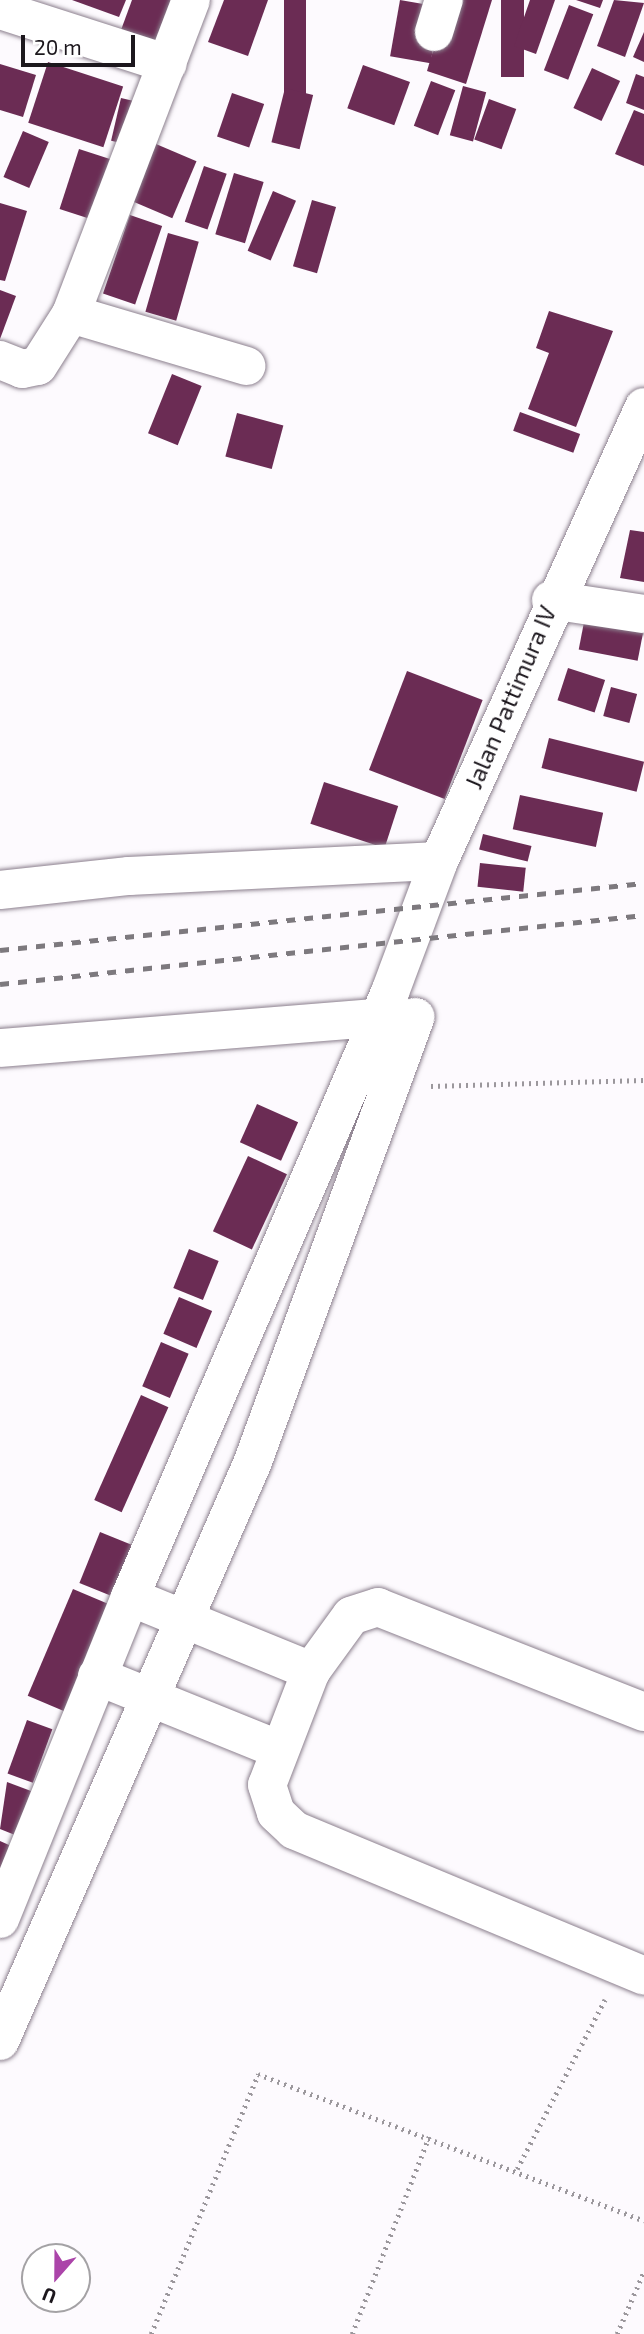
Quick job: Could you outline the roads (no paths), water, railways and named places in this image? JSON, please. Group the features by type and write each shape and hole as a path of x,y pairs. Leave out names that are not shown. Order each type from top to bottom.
{"street":[{"path":"0,360 22,369 38,366 71,314 191,0"},
{"path":"0,10 168,64"},
{"path":"71,314 246,366"},
{"name":"Jalan Pattimura IV","path":"395,1008 439,861 551,600 644,407"},
{"path":"551,600 644,614"},
{"path":"0,890 129,876 439,861"},
{"path":"0,1048 395,1008"},
{"path":"4,2023 154,1698 300,1333 393,1087 395,1008"},
{"path":"0,1919 130,1597 252,1319 395,1008"},
{"path":"252,1319 300,1333"},
{"path":"130,1597 311,1671"},
{"path":"633,1971 294,1830 276,1813 267,1784 311,1671 351,1616 378,1607 644,1712"},
{"path":"97,1676 281,1750"}],"railway":[{"path":"0,950 644,883"},
{"path":"0,984 644,915"}]}
